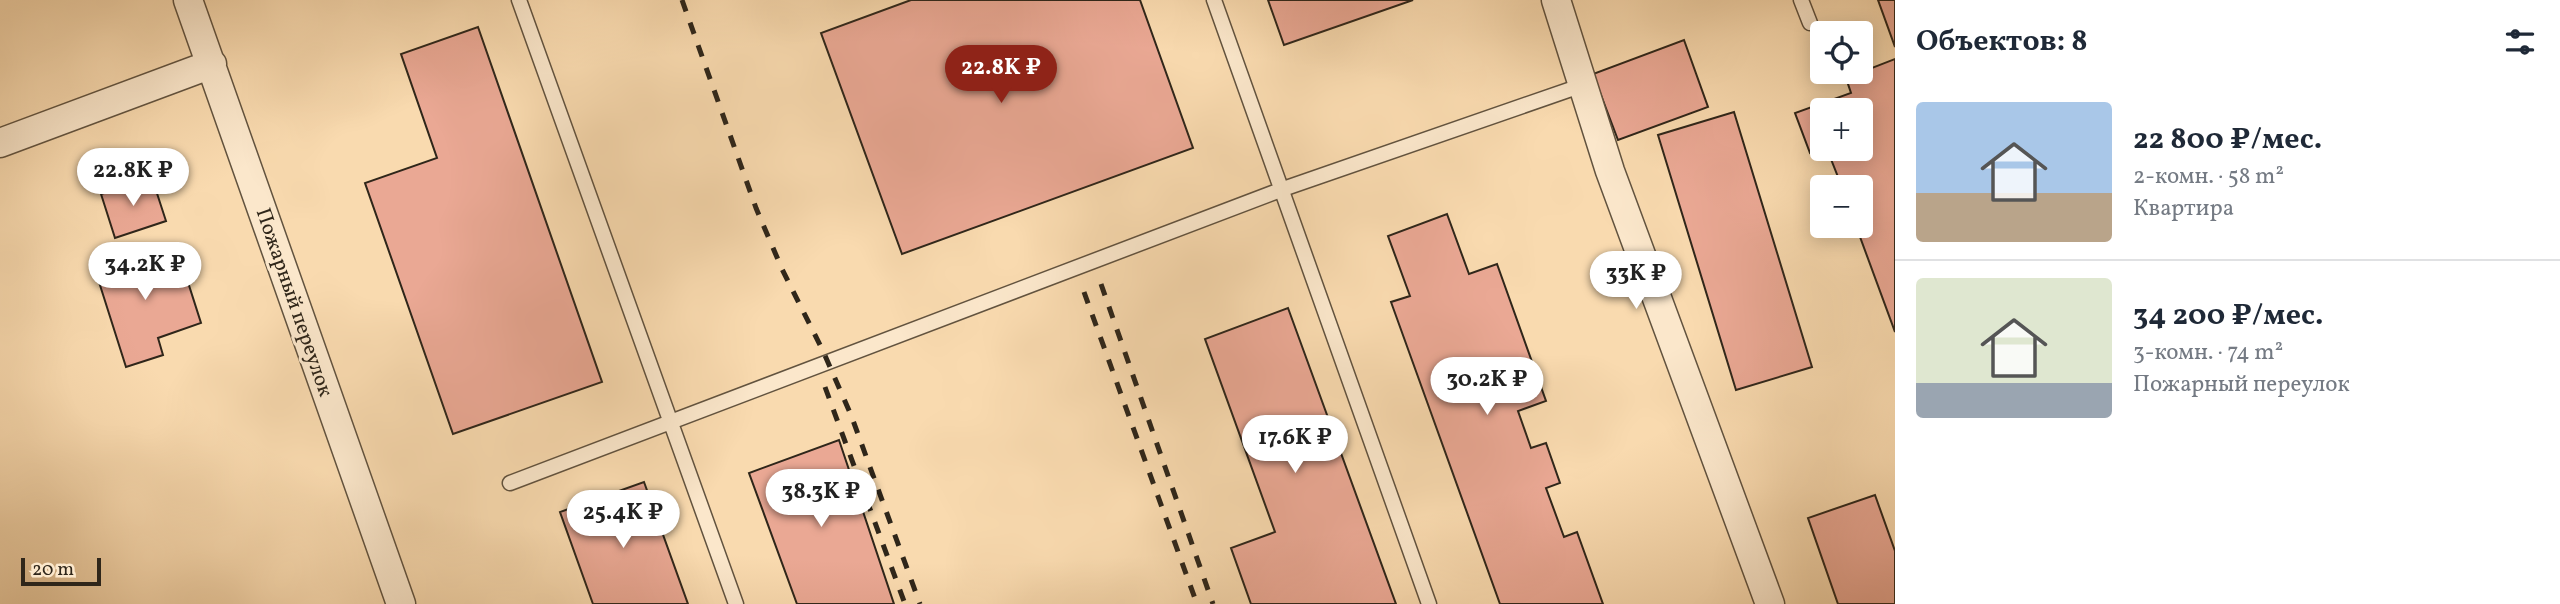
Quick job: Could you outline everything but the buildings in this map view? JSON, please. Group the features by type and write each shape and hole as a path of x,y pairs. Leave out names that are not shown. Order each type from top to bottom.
{"street":[{"name":"Пожарный переулок","path":"188,0 401,604"},
{"path":"1556,0 1610,171 1770,604"},
{"path":"0,143 212,64"}],"lane":[{"path":"519,0 736,604"},
{"path":"1213,0 1283,189 1429,604"},
{"path":"1801,0 1810,23"},
{"path":"510,483 1283,189 1583,85"}],"railway":[{"path":"682,0 756,208 851,415 920,604"},
{"path":"1101,284 1213,604"},
{"path":"1084,292 1197,604"},
{"path":"825,387 905,604"}]}
